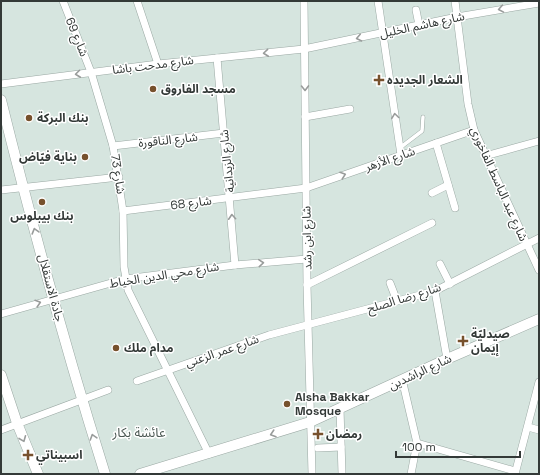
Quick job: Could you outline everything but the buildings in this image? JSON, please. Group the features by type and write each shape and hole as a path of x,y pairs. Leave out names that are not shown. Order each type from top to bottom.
{"main road":[{"name":"جادة الاستقلال","path":"1,100 22,186 82,400 105,474"},
{"name":"شارع الراشدين","path":"140,474 310,422 402,379 539,319"},
{"path":"1,375 17,423 38,474"}],"street":[{"name":"شارع 69","path":"63,1 92,72"},
{"path":"137,1 158,64"},
{"name":"شارع ابن رشد","path":"304,1 307,285 312,474"},
{"path":"378,1 400,151"},
{"name":"شارع عبد الباسط الفاخوري","path":"455,1 468,104 474,130 525,244 539,270"},
{"name":"شارع هاشم الخليل","path":"304,49 457,17 539,3"},
{"path":"416,10 419,25"},
{"name":"شارع مدحت باشا","path":"1,84 158,64 304,49"},
{"name":"شارع الزيدانية","path":"216,58 230,197 235,265"},
{"name":"شارع 73","path":"92,72 113,146 119,177 123,212 125,279 131,298 209,454"},
{"path":"305,117 350,109"},
{"name":"شارع الأزهر","path":"306,188 400,151 474,130"},
{"name":"شارع الناقورة","path":"113,146 224,133"},
{"path":"485,156 539,141"},
{"path":"436,142 455,208"},
{"path":"1,190 22,186 119,177"},
{"path":"432,193 448,185"},
{"name":"شارع 68","path":"123,212 306,188"},
{"path":"307,285 432,223"},
{"name":"شارع رضا الصلح","path":"308,325 435,291 539,238"},
{"name":"شارع محي الدين الخياط","path":"1,314 125,279 235,265 307,259"},
{"path":"440,264 450,284"},
{"path":"390,282 397,301"},
{"path":"435,291 447,359"},
{"name":"شارع عمر الزعني","path":"137,381 269,335 308,325"},
{"path":"402,379 417,443 411,474"},
{"path":"417,443 515,473 539,382"},
{"path":"1,430 108,390"},
{"path":"340,408 342,474"},
{"path":"528,427 539,430"},
{"path":"318,448 341,447"}],"lane":[{"path":"400,151 422,131 423,117"}],"place":[{"name":"الشعار الجديده","path":"379,80"},
{"name":"مسجد الفاروق","path":"153,89"},
{"name":"بنك البركة","path":"29,118"},
{"name":"بناية فيّاض","path":"85,157"},
{"name":"بنك بيبلوس","path":"42,202"},
{"name":"صيدليّة إيمان","path":"463,341"},
{"name":"مدام ملك","path":"116,348"},
{"name":"Aisha Bakkar Mosque","path":"287,404"},
{"name":"رمضان","path":"318,434"},
{"name":"اسبيناتي","path":"28,455"}],"district":[{"name":"عائشة بكار","path":"139,432"}]}
